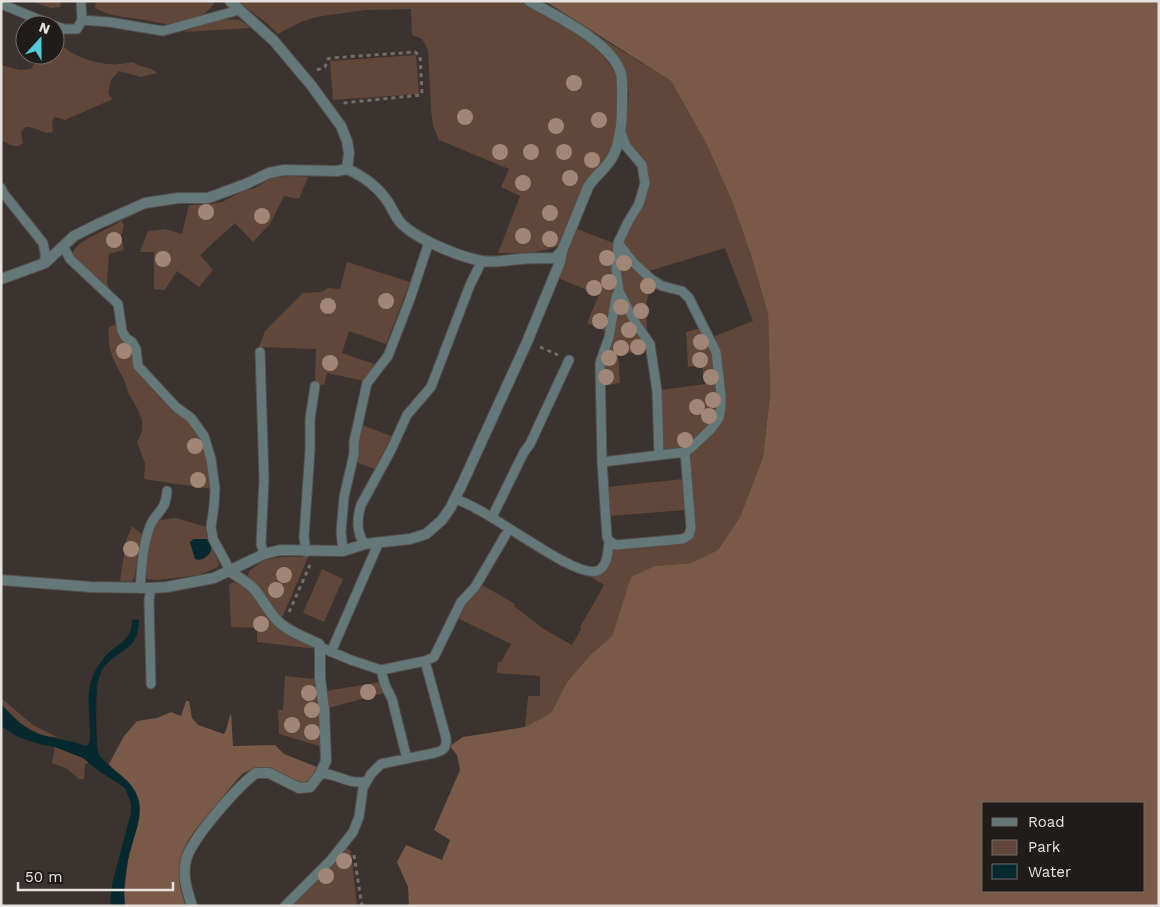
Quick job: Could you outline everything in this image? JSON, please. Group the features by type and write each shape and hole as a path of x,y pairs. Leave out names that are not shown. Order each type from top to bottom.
{"street":[{"path":"230,1 266,32 297,68 341,126 347,140 349,153 346,169"},
{"path":"1,580 91,587 146,588 200,581 231,572 264,554 280,550 306,552 342,551 365,544 410,539 426,534 442,520 454,499 524,350 588,187 592,179 604,169 614,156 621,132 621,75 612,58 604,49 584,34 529,1"},
{"path":"1,279 45,263 74,236 145,203 178,198 208,198 269,173 284,170 337,171 346,169 361,176 376,188 400,221 429,242 482,261 501,262 521,258 555,258 562,251"},
{"path":"192,906 184,878 186,859 201,834 234,793 256,773 269,773 292,786 310,787 325,766 324,698 320,678 319,644 293,632 280,623 254,589 231,572"}],"lane":[{"path":"65,29 77,29 82,20 81,1"},
{"path":"1,4 28,15"},
{"path":"82,20 109,22 163,31 239,10"},
{"path":"621,132 626,146 642,165 646,183 639,204 618,243 616,270 619,291 636,324 650,344 657,391 659,456"},
{"path":"1,188 43,243 45,263"},
{"path":"342,551 341,532 344,497 354,454 354,442 368,383 388,356 429,242"},
{"path":"602,462 685,452 711,429 719,418 721,407 716,352 690,298 682,291 662,286 651,279 633,262 618,243"},
{"path":"63,246 70,259 118,304 122,331 136,349 138,366 176,407 191,418 204,436 211,459 215,489 211,527 213,539 231,572"},
{"path":"365,544 359,533 359,511 361,505 391,450 407,415 430,387 470,285 482,261"},
{"path":"454,499 464,502 492,517 556,558 587,572 596,572 602,568 606,562 609,541 607,537 602,462 600,363 609,337 616,297 619,291"},
{"path":"260,352 264,479 261,544 264,554"},
{"path":"492,517 524,452 530,444 569,360"},
{"path":"306,552 304,529 310,450 310,419 315,386"},
{"path":"609,541 616,545 683,538 690,535 685,452"},
{"path":"151,684 149,600 146,588 144,551 149,528 164,506 167,491"},
{"path":"320,647 381,670 425,661 434,657 461,602 474,587 509,529"},
{"path":"331,652 379,542"},
{"path":"285,906 331,860 353,832 359,817 362,788 381,764 441,751 446,744 425,661"},
{"path":"381,670 384,685 392,699 406,759"},
{"path":"320,774 330,774 355,783 366,781"}],"path":[{"path":"297,68 322,69 325,67 328,59 331,58 415,52 420,56 421,96 335,103"},
{"path":"289,616 289,612 312,562"},
{"path":"353,832 352,843 362,906"}],"green space":[{"path":"31,1 60,1 61,7 51,8"},
{"path":"96,1 215,1 204,14 187,22 172,24 107,13 95,8"},
{"path":"238,1 520,1 587,42 601,53 614,71 617,82 618,130 608,157 583,188 558,246 528,252 498,253 520,196 501,187 509,169 439,140 433,126 431,110 428,50 422,39 412,35 411,9 365,10 316,17 301,22 278,34"},
{"path":"225,19 240,20 251,28 183,32 214,21"},
{"path":"580,25 671,81 706,143 732,201 751,255 768,314 770,395 763,457 740,517 718,550 691,563 655,566 622,606 612,636 591,654 567,682 551,713 525,727 528,696 540,696 540,676 497,673 498,662 501,662 511,644 457,618 463,606 482,585 515,604 514,606 542,628 572,645 604,585 581,571 598,574 613,548 689,539 689,458 692,451 713,431 724,394 723,374 715,336 753,321 725,248 649,271 636,261 622,243 648,184 625,137 629,94 624,67 607,45"},
{"path":"65,48 94,62 117,64 133,62 152,69 157,73 141,77 119,71 111,80 108,94 113,99 65,120 55,117 52,121 53,132 49,133 26,127 21,132 23,143 18,146 9,145 1,140 1,65 20,70 31,69 33,65 65,65"},
{"path":"416,55 419,94 333,100 330,61"},
{"path":"273,177 308,177 299,199 284,196 270,224 253,242 235,223 200,255 213,270 199,287 177,271 165,290 154,289 154,252 140,252 148,231 165,229 182,234 189,205 222,202 243,191 255,188"},
{"path":"122,220 124,226 121,236 124,250 109,254 107,282 109,288 72,256 74,250 85,240"},
{"path":"577,229 616,244 615,288 607,332 587,323 599,295 558,278"},
{"path":"620,251 662,288 653,287 648,297 646,307 647,330 632,310 621,287 618,269"},
{"path":"347,262 410,282 386,344 349,331 342,353 374,364 364,381 327,373 324,385 317,384 315,382 316,349 259,347 265,331 303,293 322,292 328,288 340,289"},
{"path":"619,299 641,337 645,351 618,354 620,383 603,386 601,373"},
{"path":"117,324 131,348 134,368 188,421 201,437 207,458 211,489 144,479 145,463 137,442 142,430 141,419 110,347 109,327"},
{"path":"701,328 714,353 719,395 716,417 684,449 664,451 661,390 705,384 702,365 688,367 686,332"},
{"path":"362,425 394,437 383,452 375,469 355,462"},
{"path":"683,479 686,510 609,516 607,487"},
{"path":"176,518 207,527 206,534 208,539 194,539 190,542 195,559 200,560 211,551 211,546 219,563 218,567 199,575 158,580 147,579 146,563 152,533 160,520"},
{"path":"132,526 143,535 134,579 131,582 120,581 126,541"},
{"path":"281,557 308,557 282,618 248,576 249,571 264,560"},
{"path":"322,569 343,579 324,622 303,613"},
{"path":"234,582 244,586 317,649 257,642 257,628 231,627 229,584"},
{"path":"285,676 315,679 323,747 279,734 278,710 283,710"},
{"path":"380,682 384,693 328,708 326,691"},
{"path":"1,698 33,725 59,738 41,735 21,724 3,706"},
{"path":"55,747 90,762 85,764 84,779 79,779 66,768 52,763"},
{"path":"345,847 351,851 357,906 289,906"}],"shaded area":[{"path":"545,1 1159,1 1159,906 409,906 408,887 397,862 406,845 442,860 450,840 434,830 460,770 457,755 450,746 463,737 525,727 551,713 567,682 591,654 612,636 631,577 655,566 691,563 718,550 740,517 763,457 770,395 768,314 751,255 732,201 706,143 671,81"},
{"path":"186,701 189,701 192,718 198,725 224,734 231,713 233,746 275,745 284,754 317,767 309,780 300,783 272,770 263,768 253,769 242,774 194,832 182,854 179,865 179,877 186,906 125,906 124,893 128,860 139,819 139,802 109,764 124,736 137,721 157,718 171,712 181,716"}],"water":[{"path":"194,539 208,539 211,551 204,558 195,559 190,542"},
{"path":"132,620 139,620 135,639 131,645 107,663 99,676 97,688 96,724 98,752 105,762 132,787 136,793 140,808 126,871 125,906 112,906 110,902 113,880 131,813 131,803 125,788 83,758 55,747 18,737 1,726 1,704 20,722 36,733 85,746 88,745 90,741 89,689 92,679 96,669 107,654 126,638"}]}
